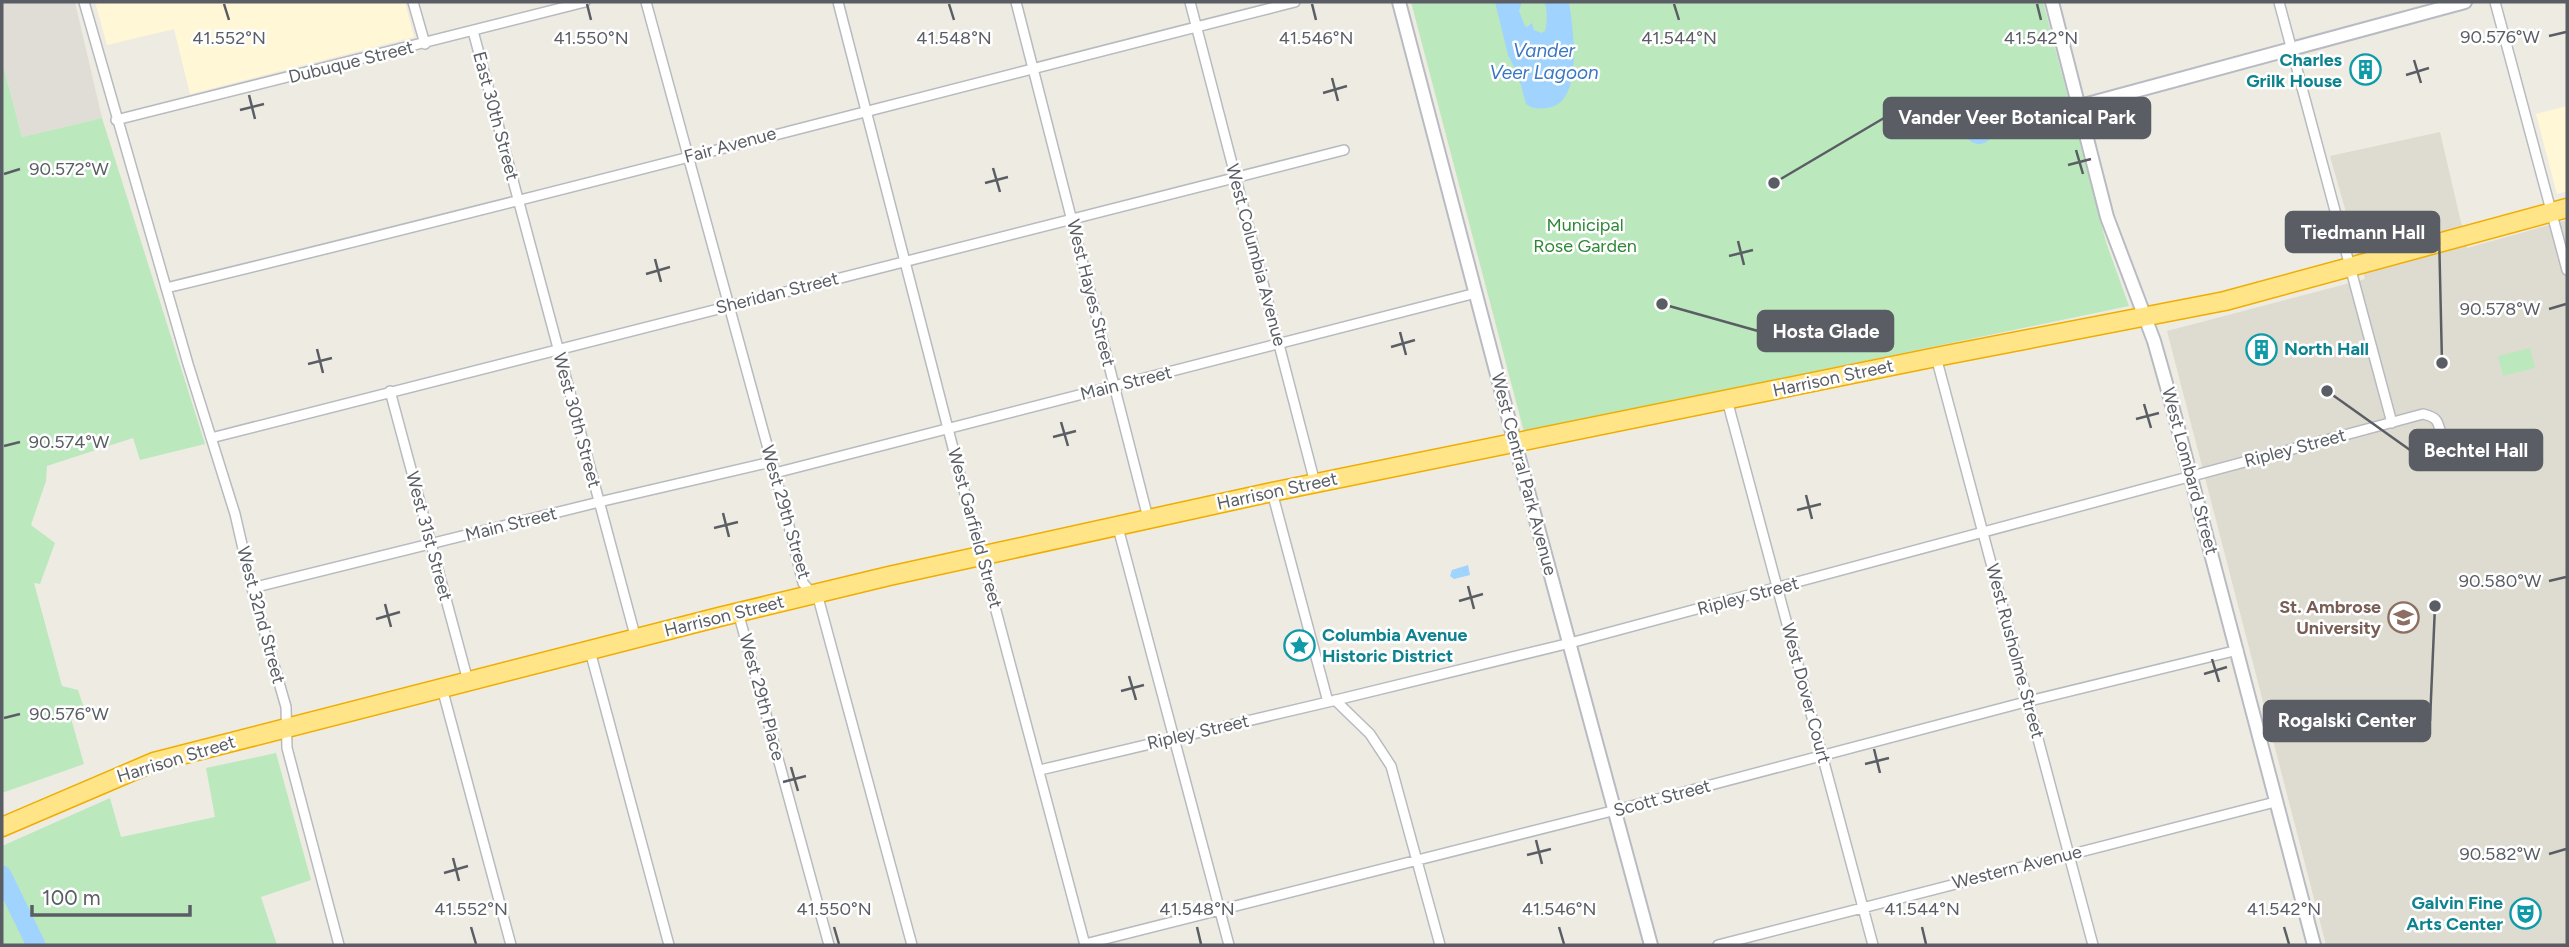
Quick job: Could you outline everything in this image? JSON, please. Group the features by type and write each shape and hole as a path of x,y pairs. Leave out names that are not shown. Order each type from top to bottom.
{"highway":[{"name":"Harrison Street","path":"2,827 154,762 738,612 1117,524 1936,357 2225,301 2559,210"}],"street":[{"name":"West 32nd Street","path":"83,2 235,514 252,588 286,707 287,748 339,945"},
{"path":"413,2 425,44"},
{"name":"Dubuque Street","path":"116,120 585,2"},
{"name":"West 29th Street","path":"646,2 803,583 819,601 912,945"},
{"name":"West Garfield Street","path":"838,2 1085,945"},
{"name":"West Hayes Street","path":"1016,2 1148,518"},
{"name":"West Columbia Avenue","path":"1190,2 1315,483"},
{"name":"Fair Avenue","path":"166,288 519,201 1295,2"},
{"name":"West Central Park Avenue","path":"1399,2 1651,945"},
{"name":"West Lombard Street","path":"2052,2 2107,216 2146,318 2192,476 2314,945"},
{"path":"2279,2 2392,423"},
{"path":"2080,106 2465,2"},
{"path":"2495,2 2559,210 2567,270"},
{"name":"East 30th Street","path":"473,31 519,201"},
{"name":"Sheridan Street","path":"211,438 1344,150"},
{"name":"West 30th Street","path":"519,201 636,639"},
{"name":"Main Street","path":"775,473 1476,293"},
{"name":"West Rusholme Street","path":"1936,357 2093,945"},
{"name":"West 31st Street","path":"390,391 468,681"},
{"name":"West Dover Court","path":"1727,400 1873,945"},
{"name":"Ripley Street","path":"1040,770 1570,642 2423,414 2434,416 2441,434"},
{"name":"Main Street","path":"252,588 771,462"},
{"path":"1272,492 1332,701 1370,734 1391,766 1440,945"},
{"path":"1117,524 1229,945"},
{"name":"West 29th Place","path":"738,612 829,945"},
{"name":"Scott Street","path":"1085,945 1616,810 2029,701 2238,650"},
{"path":"590,651 669,945"},
{"path":"442,688 511,945"},
{"name":"Western Avenue","path":"1718,945 2275,802"}],"shaded area":[{"path":"2,2 75,2 102,118 22,137 2,61"},
{"path":"95,2 405,2 414,37 190,94 174,29 107,45"},
{"path":"2567,106 2567,191 2557,194 2536,114"},
{"name":"St. Ambrose University","path":"2440,132 2467,248 2567,220 2567,945 2326,945 2167,331 2365,279 2330,156"}],"green space":[{"name":"Municipal Rose Garden","path":"1411,2 2043,2 2106,242 2129,306 1524,432"},
{"path":"2,61 22,137 102,118 205,444 140,460 133,438 47,466 46,481 31,525 55,543 40,584 34,583 62,686 78,690 85,711 70,715 84,764 2,793"},
{"path":"2530,348 2535,368 2503,376 2498,356"},
{"path":"276,753 311,880 261,897 277,945 2,945 2,846 110,798 121,837 215,817 206,768"}],"water":[{"name":"Vander Veer Lagoon","path":"1495,2 1522,2 1519,11 1525,26 1532,23 1534,30 1541,33 1545,31 1546,24 1544,2 1569,2 1574,64 1567,94 1558,104 1533,108 1526,104 1518,75 1508,55"},
{"path":"1979,116 1989,120 1993,130 1989,140 1979,144 1969,140 1965,130 1969,120"},
{"path":"1468,565 1470,575 1454,579 1450,576 1452,570"}],"waterway":[{"path":"2,875 36,945"}],"place":[{"name":"Charles Grilk House","path":"2365,70"},
{"name":"Vander Veer Botanical Park","path":"1774,183"},
{"name":"Hosta Glade","path":"1662,304"},
{"name":"North Hall","path":"2261,349"},
{"name":"Tiedmann Hall","path":"2442,363"},
{"name":"Bechtel Hall","path":"2327,391"},
{"name":"Rogalski Center","path":"2435,606"},
{"name":"St. Ambrose University","path":"2404,617"},
{"name":"Columbia Avenue Historic District","path":"1299,645"},
{"name":"Galvin Fine Arts Center","path":"2526,913"}]}
